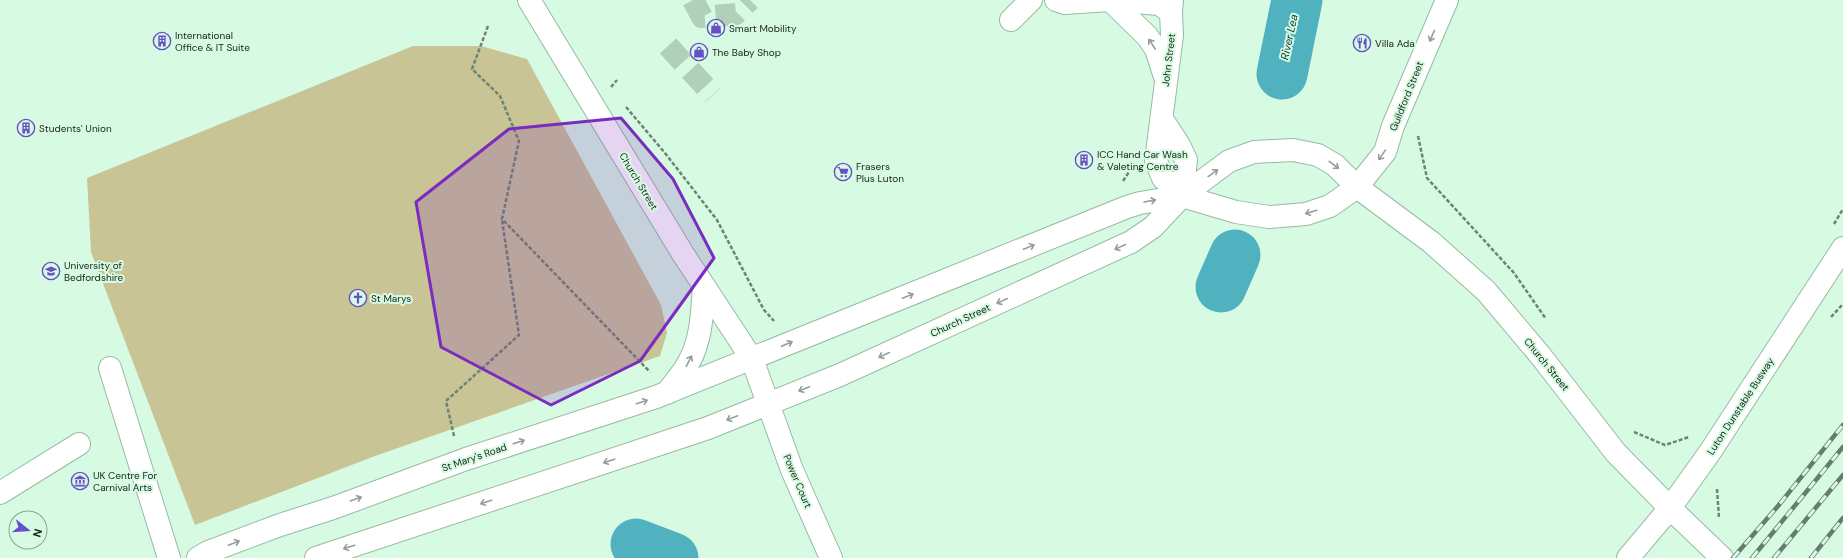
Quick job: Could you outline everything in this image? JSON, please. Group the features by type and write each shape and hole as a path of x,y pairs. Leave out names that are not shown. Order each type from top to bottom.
{"street":[{"name":"Church Street","path":"529,0 704,286 752,359 768,404 840,375 1131,242 1153,227 1182,196 1229,161 1254,152 1293,150 1318,155 1335,164 1357,187 1431,242 1486,291 1540,354 1616,453 1722,558"},
{"path":"1011,20 1031,0"},
{"path":"1056,0 1065,3 1110,0 1171,6"},
{"path":"1110,0 1147,36 1156,49 1166,80"},
{"name":"Guildford Street","path":"1357,187 1385,152 1393,126 1447,0"},
{"name":"John Street","path":"1171,6 1172,35 1162,119 1179,145 1186,160 1182,196"},
{"name":"Church Street","path":"752,359 1140,203 1182,196 1236,212 1269,217 1306,214 1330,206 1357,187"},
{"name":"Luton Dunstable Busway","path":"1628,558 1670,508 1710,452 1843,248"},
{"path":"667,393 689,363 698,340 704,286"},
{"name":"St Mary's Road","path":"198,558 208,552 280,525 333,508 466,459 667,393 752,359"},
{"path":"110,368 170,558"},
{"path":"316,558 708,428 768,404"},
{"name":"Power Court","path":"768,404 792,470 831,558"},
{"path":"0,493 79,444"}],"path":[{"path":"456,442 446,401 519,335 502,220 519,141 500,96 472,69 488,26"},
{"path":"625,106 665,153 717,220 764,310 772,320 778,322"},
{"path":"1417,129 1427,178 1514,274 1550,325"},
{"path":"1120,185 1135,163"},
{"path":"1830,229 1843,209"},
{"path":"502,220 650,372"},
{"path":"1829,319 1843,304"},
{"path":"1631,431 1665,444 1692,434"},
{"path":"1717,484 1720,522"}],"highlighted area":[{"path":"621,118 673,179 714,258 640,361 551,405 441,347 416,202 509,129"}],"shaded area":[{"path":"413,46 481,46 527,59 661,305 667,333 660,356 375,456 195,525 91,252 87,178"}],"waterway":[{"name":"River Lea","path":"1282,74 1297,0"},
{"name":"River Lea","path":"1221,287 1235,255"},
{"name":"River Lea","path":"636,544 673,558"}],"tunnel":[{"path":"693,0 702,17 736,14 750,0"},
{"path":"668,46 713,95"}],"railway":[{"path":"1733,558 1778,506 1843,425"},
{"path":"1752,558 1843,447"},
{"path":"1774,558 1843,475"},
{"path":"1811,558 1843,518"}],"place":[{"name":"Smart Mobility","path":"716,28"},
{"name":"International Office & IT Suite","path":"162,41"},
{"name":"Villa Ada","path":"1362,43"},
{"name":"The Baby Shop","path":"699,52"},
{"name":"Students' Union","path":"26,128"},
{"name":"ICC Hand Car Wash & Valeting Centre","path":"1084,160"},
{"name":"Frasers Plus Luton","path":"843,172"},
{"name":"University of Bedfordshire","path":"51,271"},
{"name":"St Marys","path":"358,298"},
{"name":"UK Centre For Carnival Arts","path":"80,481"}]}
